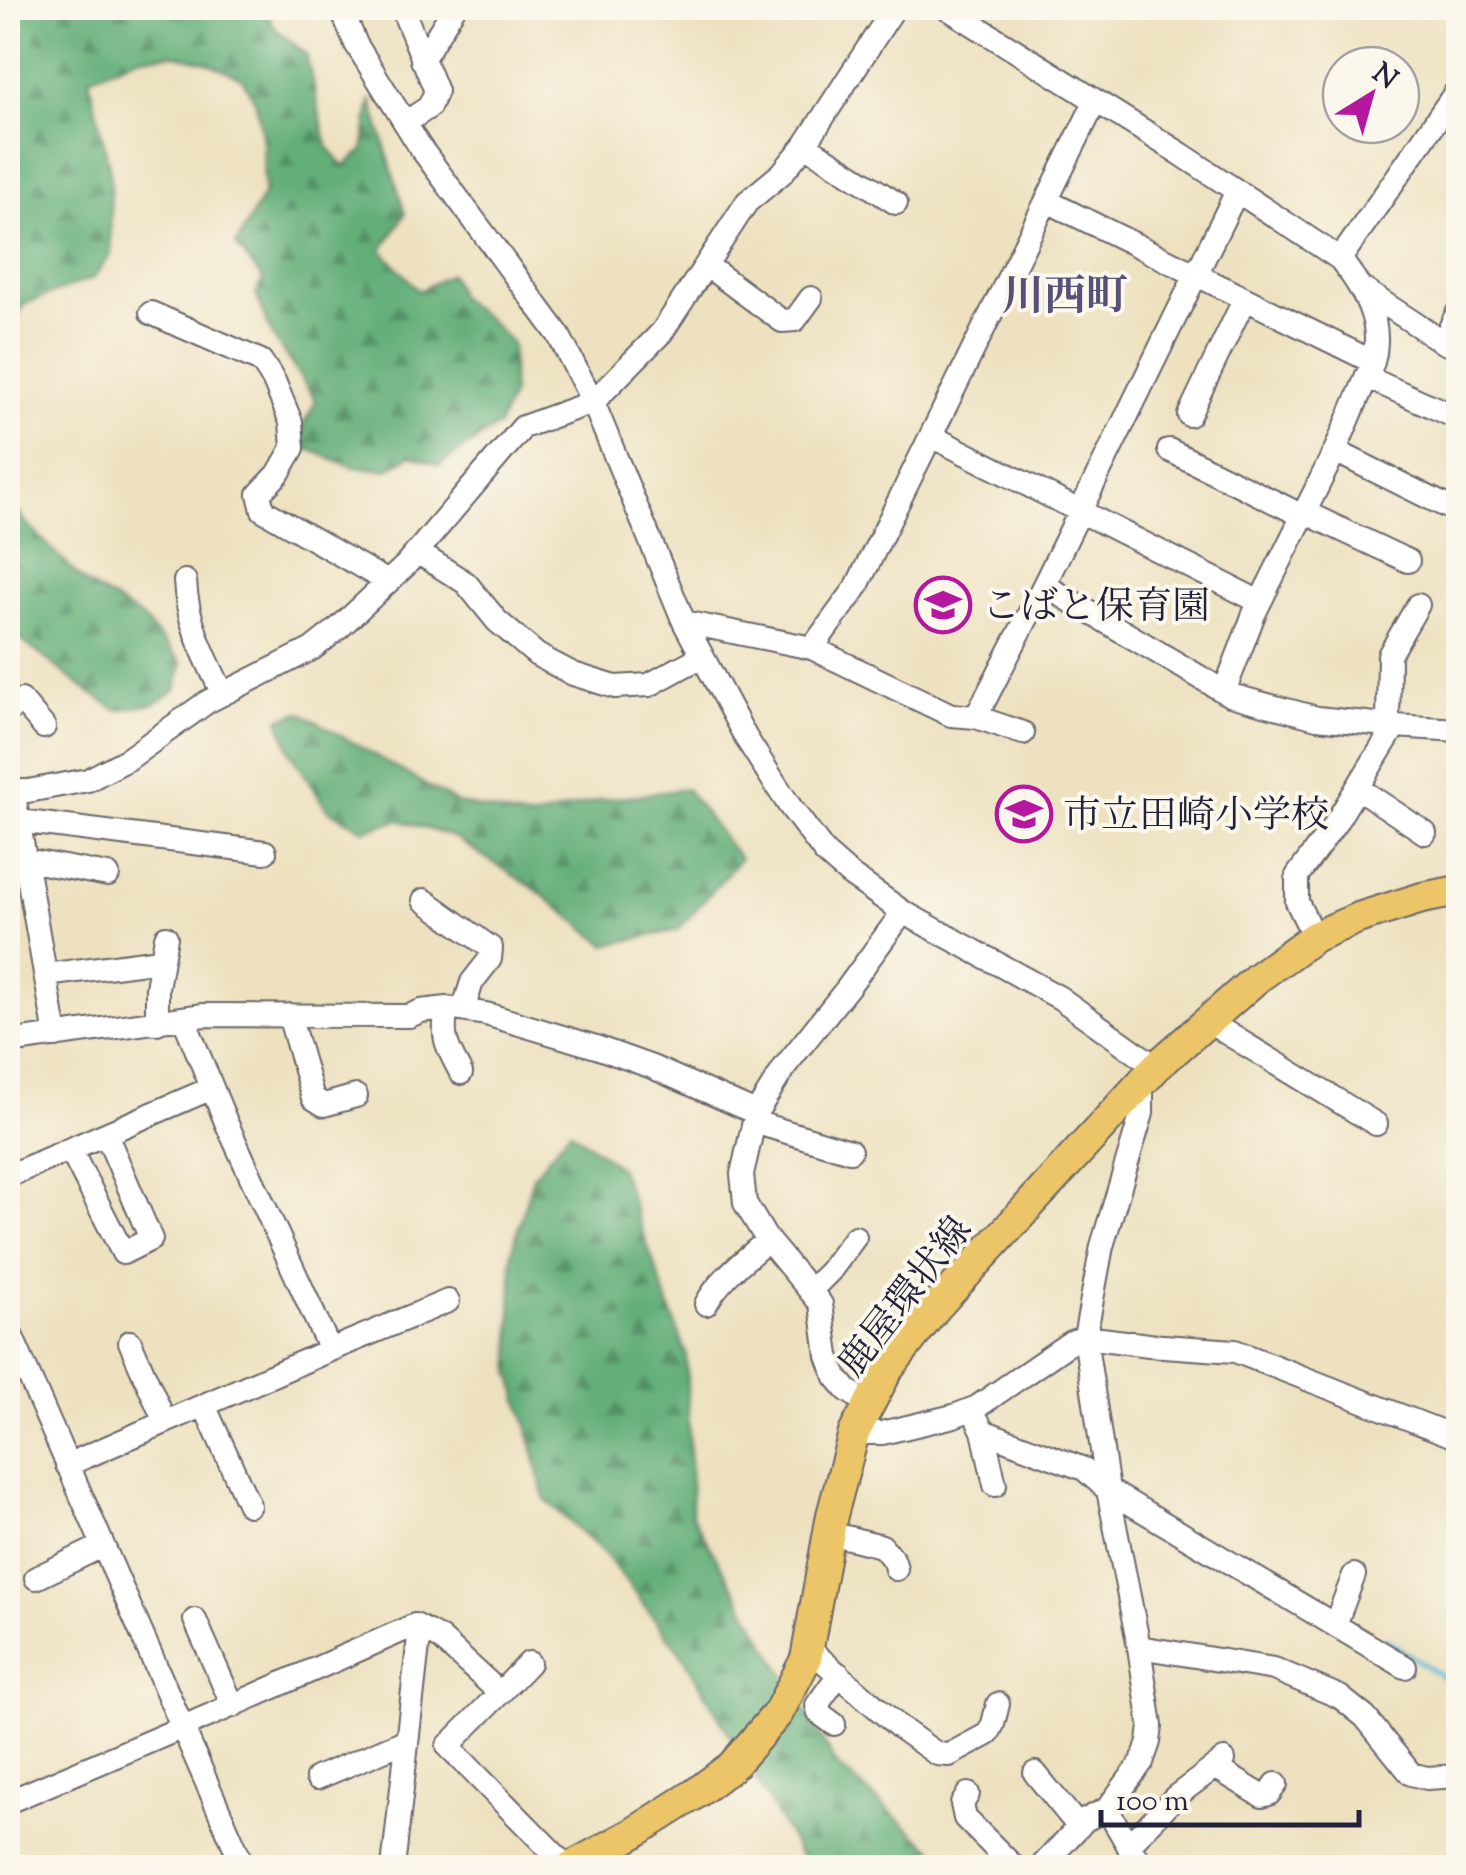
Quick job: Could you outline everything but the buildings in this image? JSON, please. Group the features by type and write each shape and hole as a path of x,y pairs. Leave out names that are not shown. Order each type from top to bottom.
{"main road":[{"name":"鹿屋環状線","path":"568,1868 695,1794 732,1766 778,1712 806,1658 829,1534 854,1433 888,1369 936,1307 1149,1075 1257,978 1314,937 1358,918 1458,891"}],"street":[{"path":"341,8 356,44 420,147 558,334 592,402 684,622 746,738 826,853 903,912 1060,998 1149,1075 1142,1113 1102,1246 1085,1337 1108,1490 1152,1726 1142,1762 1107,1809 1086,1820 1040,1868"},
{"path":"402,8 436,91 429,108 405,123"},
{"path":"422,60 454,8"},
{"path":"56,1036 14,785 88,780 128,759 208,702 312,648 340,627 417,552 524,427 592,402 662,332 747,202 782,173 804,144 894,8"},
{"path":"946,8 1340,259 1371,308 1377,348 1370,370 1335,451 1260,602 1224,692"},
{"path":"1340,259 1458,89"},
{"path":"812,648 856,588 1095,102"},
{"path":"804,144 896,203"},
{"path":"976,716 1044,586 1237,191"},
{"path":"1046,201 1244,300 1458,418"},
{"path":"706,264 782,321 796,320 811,298"},
{"path":"1361,288 1451,346 1458,312"},
{"path":"1188,415 1244,300"},
{"path":"150,312 261,360 291,422 293,448 278,474 259,494 263,510 388,582"},
{"path":"931,436 1260,602"},
{"path":"1169,450 1304,514 1403,553"},
{"path":"1335,451 1458,512"},
{"path":"417,552 466,583 498,622 537,656 574,674 615,687 650,685 702,656"},
{"path":"186,581 196,638 224,694"},
{"path":"1044,586 1224,692 1317,718 1458,730"},
{"path":"1314,937 1297,902 1297,876 1358,788 1391,726 1389,656 1418,605"},
{"path":"684,622 812,648 951,716 976,716 1023,732"},
{"path":"8,711 21,700 44,727"},
{"path":"1358,788 1425,833"},
{"path":"19,821 265,852"},
{"path":"26,860 108,875"},
{"path":"424,900 491,948 490,958 444,1026 445,1042 461,1073"},
{"path":"868,1404 836,1377 828,1356 821,1304 768,1240 744,1203 742,1174 755,1117 786,1065 903,912"},
{"path":"157,1023 166,937"},
{"path":"46,975 152,961"},
{"path":"8,1042 204,1015 408,1016 420,1011 455,1009 486,1014 652,1067 755,1117 850,1151"},
{"path":"289,1015 313,1098 324,1105 356,1096"},
{"path":"184,1020 330,1350"},
{"path":"1207,1021 1376,1124"},
{"path":"8,1176 212,1088"},
{"path":"70,1149 123,1253 151,1239 106,1134"},
{"path":"810,1291 855,1237"},
{"path":"706,1304 730,1272 768,1240"},
{"path":"67,1465 448,1301"},
{"path":"8,1328 244,1868"},
{"path":"854,1433 882,1433 971,1410 1085,1337 1149,1346 1235,1351 1458,1438"},
{"path":"130,1342 165,1422"},
{"path":"204,1405 249,1504"},
{"path":"971,1410 983,1431 995,1485"},
{"path":"983,1431 1084,1469 1108,1490 1405,1667"},
{"path":"829,1534 882,1546 896,1568"},
{"path":"36,1578 102,1546"},
{"path":"1336,1626 1354,1575"},
{"path":"195,1620 233,1706"},
{"path":"8,1802 415,1625 441,1639 500,1693"},
{"path":"392,1868 420,1628"},
{"path":"808,1648 937,1754 949,1755 988,1734 998,1704"},
{"path":"1138,1648 1274,1670 1340,1697 1365,1717 1411,1774 1427,1778 1458,1776"},
{"path":"529,1663 448,1746 568,1868"},
{"path":"834,1724 820,1713 817,1704 838,1674"},
{"path":"317,1778 407,1740"},
{"path":"1128,1846 1175,1796 1220,1764 1262,1796 1269,1794 1276,1784"},
{"path":"1035,1772 1079,1827"},
{"path":"968,1794 962,1804 964,1818 1015,1868"},
{"path":"1107,1809 1146,1868"}],"green space":[{"path":"8,8 264,8 276,29 306,54 327,146 344,166 363,151 371,99 405,214 382,250 419,291 450,274 460,298 512,343 512,394 498,426 439,465 411,455 387,470 353,467 298,445 316,401 272,335 256,294 263,279 236,245 264,193 263,140 256,103 242,78 207,62 171,54 138,57 89,78 110,171 111,255 93,278 24,304 8,337"},
{"path":"8,499 84,582 141,617 182,663 176,689 154,704 117,710 8,630"},
{"path":"300,712 457,803 530,819 600,800 686,789 740,859 678,930 606,945 535,889 453,837 399,820 364,830 327,809 291,753 279,719"},
{"path":"570,1130 620,1168 686,1354 692,1516 837,1765 953,1867 807,1867 686,1660 605,1554 545,1499 511,1374 512,1252 533,1176"}],"waterway":[{"path":"1385,1639 1458,1687"}],"place":[{"name":"こばと保育園","path":"943,605"},
{"name":"市立田崎小学校","path":"1024,814"}],"district":[{"name":"川西町","path":"1065,294"}]}
